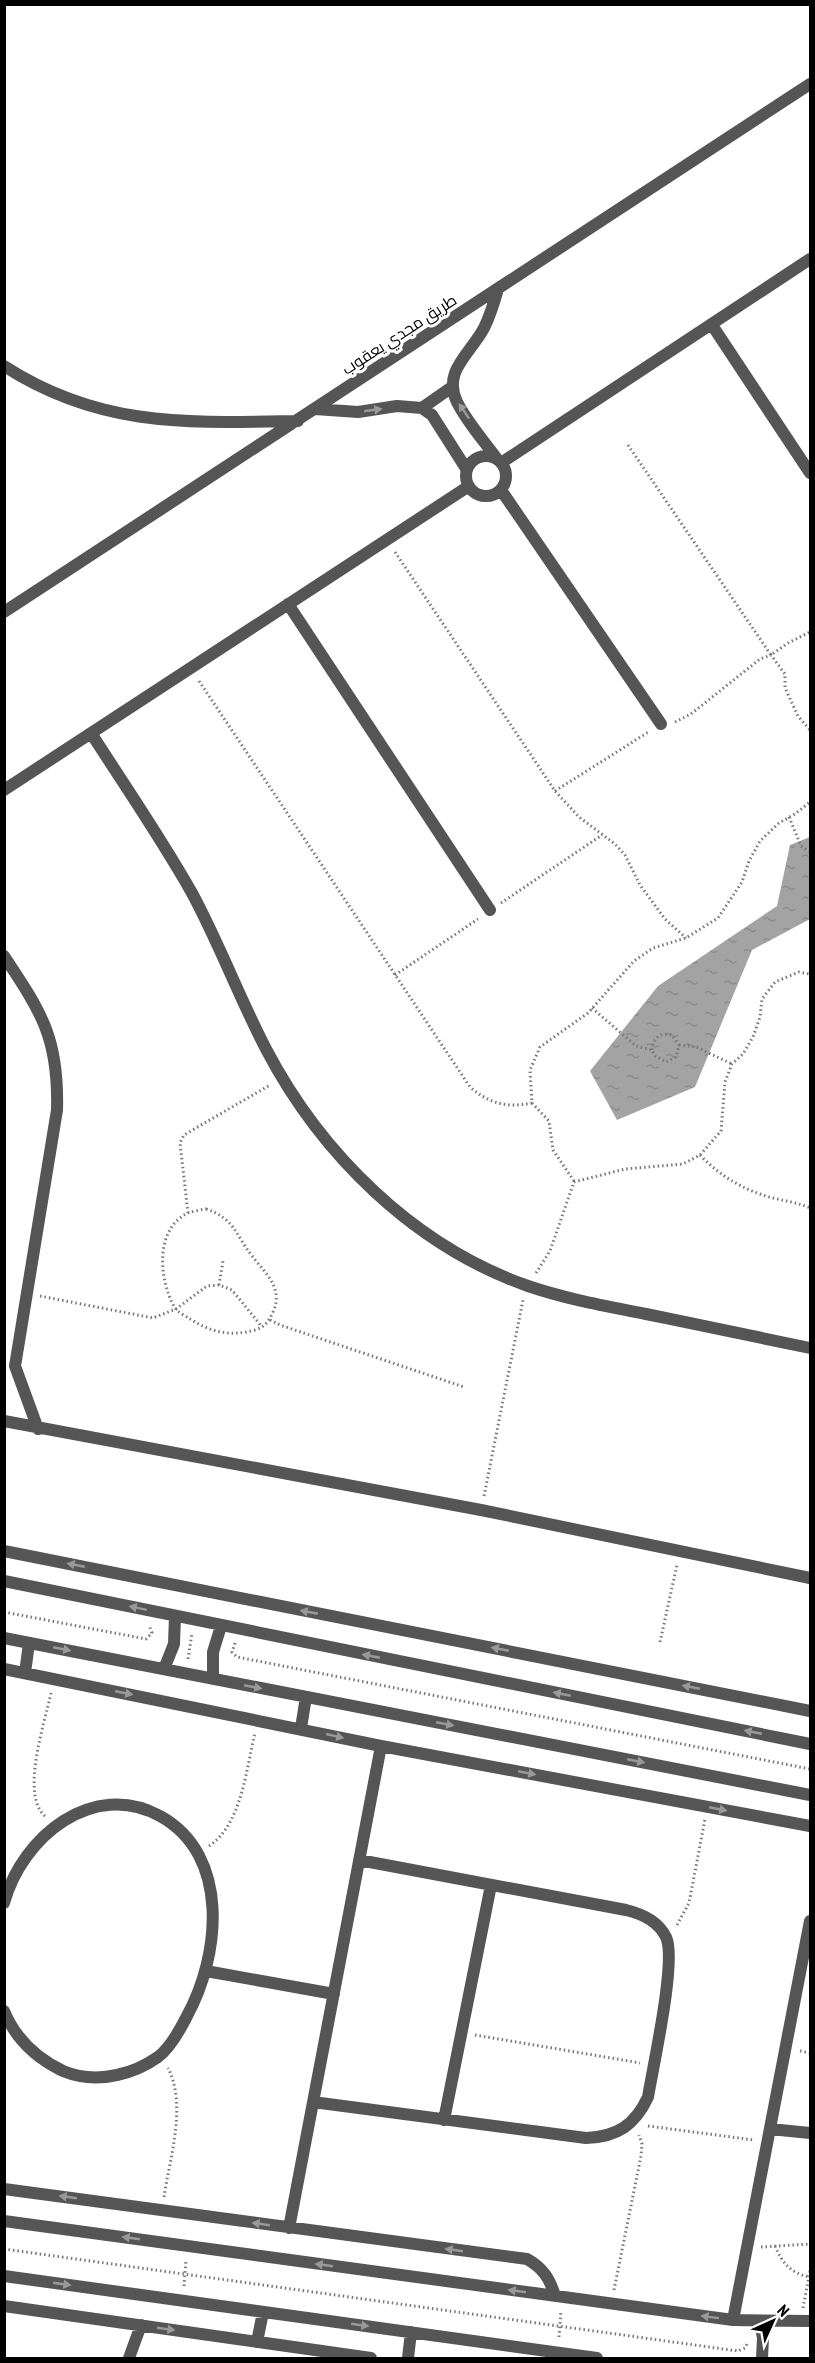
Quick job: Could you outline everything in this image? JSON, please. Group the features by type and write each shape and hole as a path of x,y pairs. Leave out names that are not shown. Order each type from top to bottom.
{"street":[{"name":"طريق مجدي يعقوب","path":"4,612 810,84"},
{"path":"499,461 712,326 810,259"},
{"path":"498,289 484,329 459,363 452,387 457,402 499,461 506,473 501,490 488,496 473,492 468,486 466,475 472,462 479,457 488,456 499,461"},
{"path":"712,326 810,473"},
{"path":"4,366 29,382 88,406 141,418 203,423 298,421"},
{"path":"422,408 452,387"},
{"path":"315,409 358,412 397,406 422,408 432,416 467,470"},
{"path":"4,790 468,486"},
{"path":"501,490 661,724"},
{"path":"288,604 490,910"},
{"path":"91,733 192,893 282,1078 329,1144 386,1202 453,1250 526,1285 567,1298 810,1348"},
{"path":"4,956 42,1015 53,1046 58,1078 57,1110 15,1366 38,1429"},
{"path":"4,1375 15,1366"},
{"path":"4,1421 481,1510 810,1578"},
{"path":"4,1551 810,1711"},
{"path":"4,1581 810,1744"},
{"path":"165,1669 174,1644 175,1616"},
{"path":"213,1679 213,1652 221,1626"},
{"path":"4,1638 810,1795"},
{"path":"25,1673 29,1643"},
{"path":"4,1669 381,1746 810,1826"},
{"path":"301,1728 306,1697"},
{"path":"289,2228 381,1746"},
{"path":"4,1903 18,1870 35,1846 56,1824 80,1811 107,1805 134,1807 160,1816 182,1832 199,1854 209,1880 212,1910 212,1941 206,1971 190,2011 180,2030 160,2056 133,2072 103,2078 72,2074 43,2062 20,2040 4,2011"},
{"path":"313,2102 586,2138 602,2138 618,2133 631,2124 648,2097 670,1963 667,1939 650,1918 639,1913 359,1860"},
{"path":"444,2120 491,1885"},
{"path":"733,2320 808,1942 810,1921"},
{"path":"206,1971 334,1994"},
{"path":"770,2129 810,2133"},
{"path":"4,2189 526,2259 546,2274 559,2297"},
{"path":"4,2221 733,2320 805,2321"},
{"path":"4,2276 597,2358"},
{"path":"4,2306 370,2358"},
{"path":"257,2342 263,2312"},
{"path":"760,2322 763,2338 762,2358"},
{"path":"129,2358 141,2325"},
{"path":"408,2358 411,2332"}],"path":[{"path":"628,445 785,674 785,688 798,716 810,730"},
{"path":"387,540 555,791 579,817 615,844 625,855 640,885 665,919 686,938"},
{"path":"555,791 661,724 682,720 760,659 810,632"},
{"path":"190,668 470,1087 483,1098 499,1104 516,1106 532,1103"},
{"path":"574,1182 553,1150 549,1121 532,1103 530,1070 540,1047 592,1008 634,961 653,948 686,938 718,918 742,882 749,861 760,841 779,823 810,802"},
{"path":"789,817 801,846 810,852"},
{"path":"574,1182 625,1169 682,1164 700,1155 721,1131 725,1082 732,1064 743,1054 753,1037 760,1017 762,999 775,982 799,972 810,974"},
{"path":"592,1008 636,1046 652,1050 660,1060 666,1062 676,1057 679,1045"},
{"path":"652,1050 652,1044 660,1035 672,1035 679,1045 696,1047 732,1064"},
{"path":"188,1213 180,1143 184,1135 282,1078"},
{"path":"700,1155 711,1167 731,1181 761,1194 810,1208"},
{"path":"481,1510 526,1285 550,1251 574,1182"},
{"path":"206,1209 230,1221 252,1256 274,1284 277,1303 270,1320 262,1327 241,1334 221,1333 206,1328 176,1310 162,1270 163,1257 167,1238 176,1222 188,1213 206,1209"},
{"path":"219,1285 223,1261"},
{"path":"27,1293 153,1318 176,1310 207,1286 219,1285 232,1290 262,1327"},
{"path":"270,1320 464,1387"},
{"path":"660,1642 680,1552"},
{"path":"4,1612 146,1640 152,1633 151,1627 145,1623"},
{"path":"239,1642 233,1645 232,1649 237,1657 810,1768"},
{"path":"54,1679 33,1777 34,1796 42,1813 56,1824"},
{"path":"199,1854 214,1844 226,1831 235,1815 258,1720"},
{"path":"667,1939 689,1903 707,1807"},
{"path":"462,2032 653,2066"},
{"path":"160,2056 176,2085 178,2102 162,2210"},
{"path":"631,2124 768,2142"},
{"path":"611,2304 641,2156 642,2144 631,2124"},
{"path":"747,2247 810,2244"},
{"path":"183,2301 188,2246"},
{"path":"775,2246 784,2264 791,2270 809,2277"},
{"path":"4,2249 738,2351 745,2348 747,2339"},
{"path":"805,2321 810,2271"},
{"path":"557,2353 560,2325 559,2297"}],"water":[{"path":"810,837 810,919 752,950 695,1087 617,1120 590,1071 658,986 777,906 790,845"}]}
